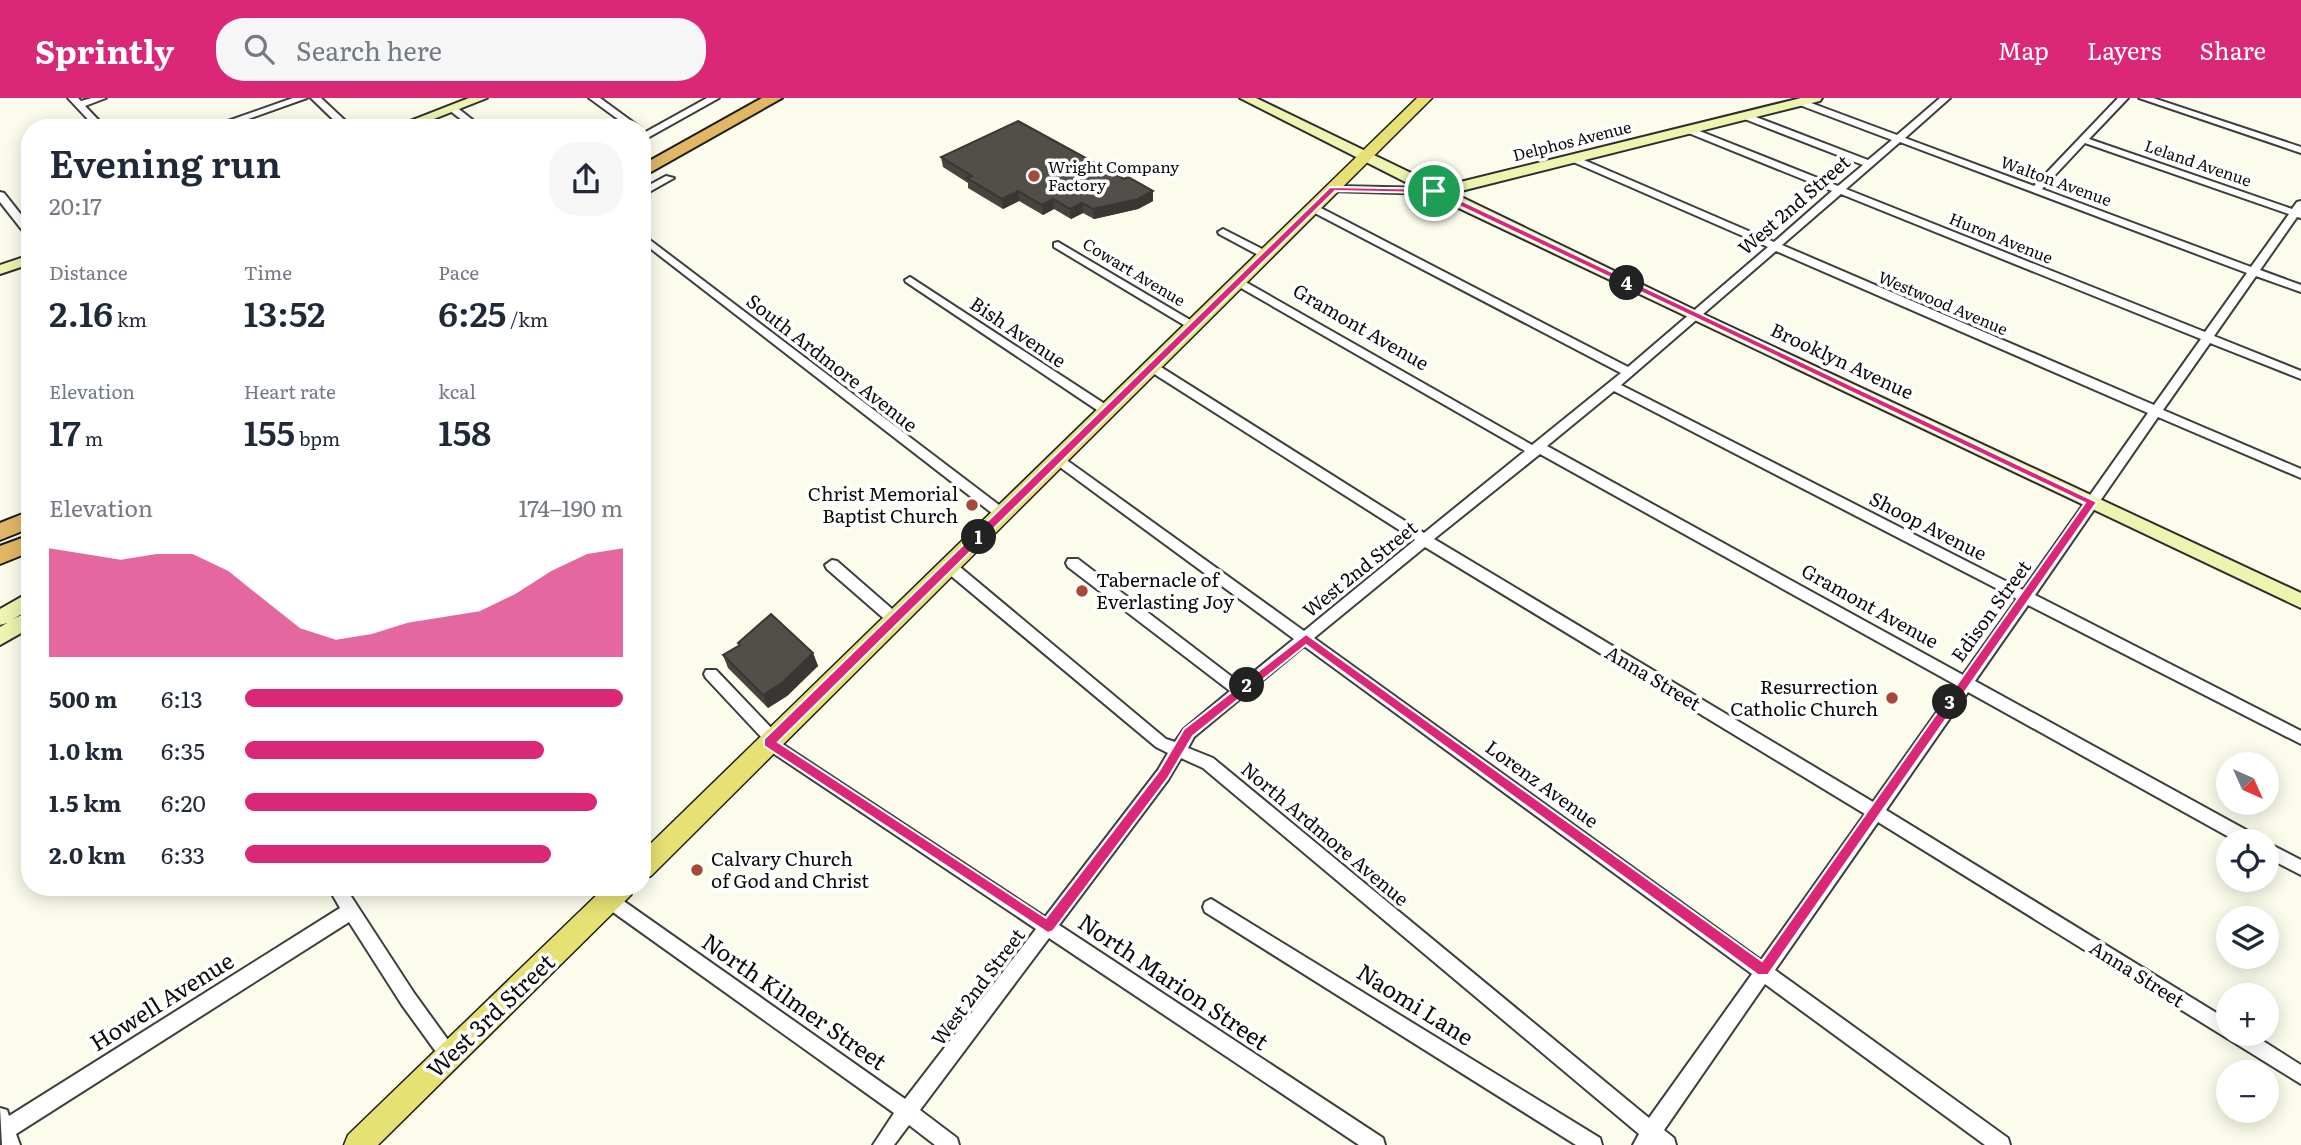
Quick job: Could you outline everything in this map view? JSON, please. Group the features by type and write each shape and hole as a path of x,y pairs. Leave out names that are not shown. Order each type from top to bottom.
{"highway":[{"path":"651,149 742,98"},
{"path":"651,167 774,98"},
{"path":"0,531 21,523"},
{"path":"0,555 21,547"}],"main road":[{"path":"651,859 1333,189 1421,99"},
{"name":"West 3rd Street","path":"361,1144 614,896"}],"street":[{"path":"76,102 101,98"},
{"path":"239,119 302,98"},
{"path":"316,98 338,119"},
{"path":"423,119 481,98"},
{"path":"594,98 623,119"},
{"path":"651,131 714,98"},
{"name":"Brooklyn Avenue","path":"1246,98 1696,316 2301,601"},
{"name":"Delphos Avenue","path":"1333,189 1449,190 1816,98"},
{"name":"West 2nd Street","path":"882,1145 1163,775 1189,733 1630,373 1945,98"},
{"path":"2035,190 2123,98"},
{"path":"2144,98 2301,149"},
{"path":"76,102 92,119"},
{"name":"Walton Avenue","path":"1800,102 2301,289"},
{"path":"453,108 467,119"},
{"path":"1745,116 1869,164"},
{"name":"Huron Avenue","path":"1689,130 2301,375"},
{"name":"Leland Avenue","path":"2084,139 2299,211"},
{"name":"Westwood Avenue","path":"1574,159 1774,248 2301,474"},
{"path":"651,188 669,178"},
{"path":"0,195 21,222"},
{"path":"1313,208 1630,373"},
{"name":"Edison Street","path":"1647,1138 1964,682 2299,211"},
{"path":"1223,232 1266,255"},
{"name":"South Ardmore Avenue","path":"651,244 1002,514"},
{"name":"Cowart Avenue","path":"1058,245 1193,326"},
{"path":"0,270 21,262"},
{"name":"Bish Avenue","path":"910,280 1107,411"},
{"name":"Gramont Avenue","path":"1238,282 1537,450 2230,829"},
{"name":"Anna Street","path":"1152,367 1425,540 1874,811 2216,1023"},
{"name":"Shoop Avenue","path":"1613,386 2301,738"},
{"name":"Lorenz Avenue","path":"1058,459 2001,1145"},
{"path":"1073,563 1240,691"},
{"path":"832,565 894,619"},
{"name":"North Ardmore Avenue","path":"949,566 1161,743 1208,763 1647,1138 1667,1145"},
{"path":"0,618 21,605"},
{"path":"0,637 21,624"},
{"name":"North Marion Street","path":"711,674 771,741 1376,1145"},
{"path":"2279,856 2301,868"},
{"path":"342,896 408,999 450,1057"},
{"name":"North Kilmer Street","path":"619,896 950,1145"},
{"name":"Naomi Lane","path":"1211,907 1593,1145"},
{"name":"Howell Avenue","path":"4,1131 351,911"},
{"path":"2254,1046 2301,1075"}],"building":[{"name":"Wright Company Factory","path":"1018,121 1124,179 1128,177 1153,191 1138,199 1093,209 1082,203 1070,209 1053,199 1042,205 1018,191 1002,199 967,178 972,176 941,157"},
{"path":"771,614 813,653 782,683 763,695 723,655 740,645 738,643"}],"place":[{"name":"Wright Company Factory","path":"1034,176"},
{"name":"Christ Memorial Baptist Church","path":"972,505"},
{"name":"Tabernacle of Everlasting Joy","path":"1082,591"},
{"name":"Resurrection Catholic Church","path":"1892,698"},
{"name":"Calvary Church of God and Christ","path":"697,870"}],"route":[{"path":"1333,189 1434,191 2092,502 1763,971 1306,638 1189,733 1163,775 1048,926 769,743 1333,189"}]}
